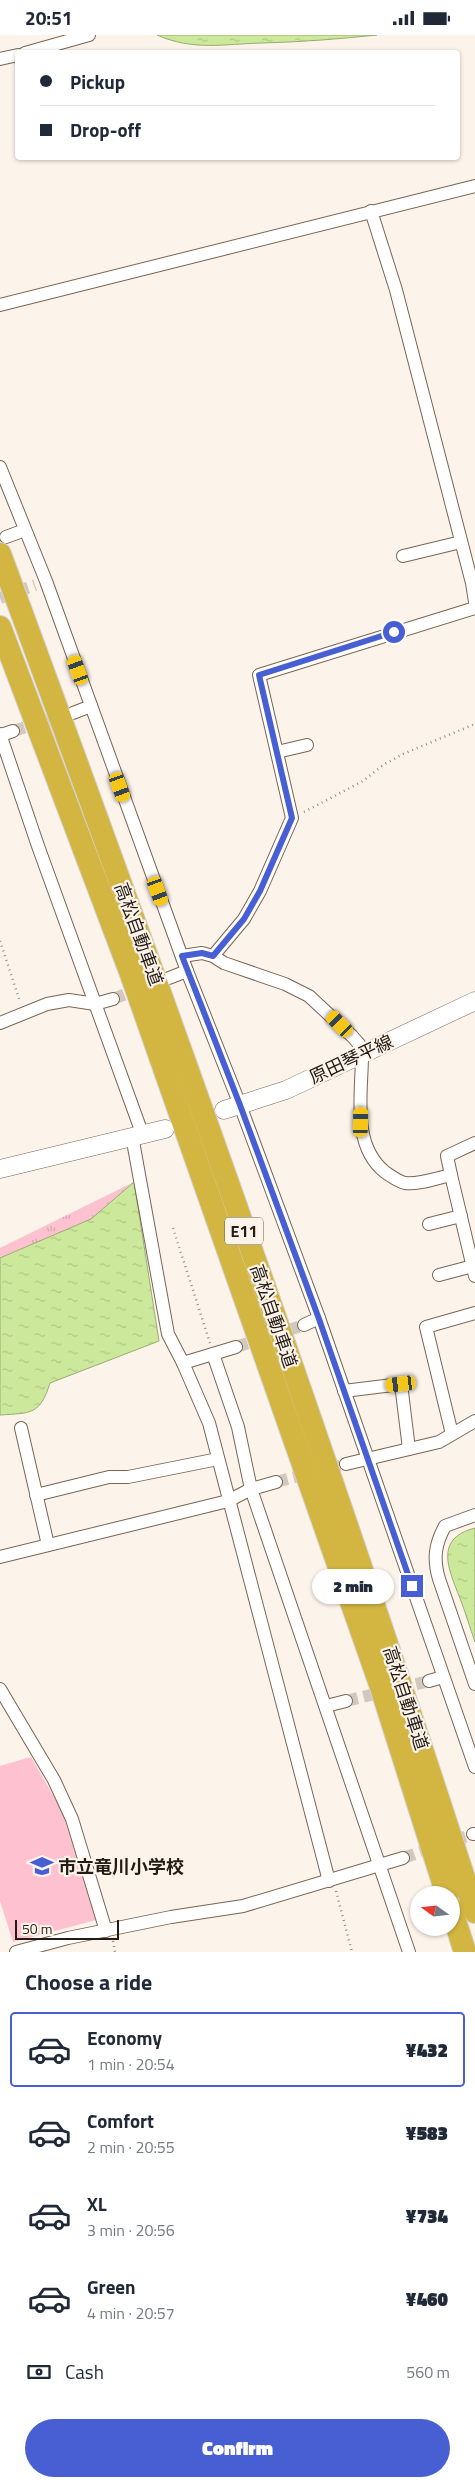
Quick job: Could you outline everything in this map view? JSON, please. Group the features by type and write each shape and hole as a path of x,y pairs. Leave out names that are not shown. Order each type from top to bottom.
{"highway":[{"name":"高松自動車道","path":"3,546 400,1677 475,1912"},
{"name":"高松自動車道","path":"0,627 130,974 380,1684 444,1886"},
{"path":"460,1936 465,1952"}],"main road":[{"name":"原田琴平線","path":"232,1108 286,1090 475,1001"},
{"path":"0,1169 165,1129"}],"street":[{"path":"36,50 89,35"},
{"path":"0,59 15,56"},
{"path":"0,305 475,186"},
{"path":"371,211 396,290 461,542 474,583 475,602"},
{"path":"0,467 25,530 41,583 91,706 182,956 232,1108 319,1319 475,1767"},
{"path":"3,546 25,530"},
{"path":"403,556 461,542"},
{"path":"213,956 244,919 260,891 292,818 259,675 475,608"},
{"path":"73,713 91,706"},
{"path":"5,733 96,1004 137,1135 168,1334 209,1423 228,1501 331,1881"},
{"path":"277,752 308,745"},
{"path":"182,956 202,953 213,956 224,963 285,984 309,996 359,1044 362,1055 363,1139 379,1167 392,1178 406,1183 451,1175"},
{"path":"169,978 187,971"},
{"path":"0,1023 47,1004 69,999 96,1004 113,999"},
{"path":"439,1275 474,1271 447,1156 475,1143"},
{"path":"429,1224 460,1216"},
{"path":"452,1434 426,1327 475,1313"},
{"path":"304,1325 319,1319"},
{"path":"182,1363 236,1347"},
{"path":"213,1354 238,1427 251,1489 409,1952"},
{"path":"344,1391 401,1384 409,1449"},
{"path":"346,1464 439,1442 475,1421"},
{"path":"20,1428 48,1545"},
{"path":"36,1495 109,1477 128,1477 218,1459"},
{"path":"0,1557 228,1501 251,1489 276,1482"},
{"path":"475,1515 445,1526 434,1552 438,1579 475,1685"},
{"path":"428,1681 443,1677"},
{"path":"0,1689 54,1780 72,1819 106,1931"},
{"path":"326,1706 346,1701"},
{"path":"16,1952 68,1938 171,1917 243,1906 403,1858"}],"path":[{"path":"292,818 363,781 383,765 403,754 475,724"},
{"path":"0,941 23,1013"},
{"path":"173,1228 213,1354"},
{"path":"331,1881 352,1952"}],"green space":[{"path":"134,1182 91,1219 0,1258 0,1248"},
{"name":"市立竜川小学校","path":"31,1757 62,1811 96,1920 13,1942 0,1901 0,1766"}],"water":[{"path":"157,35 377,35 306,41 196,45 170,40"},
{"path":"134,1182 159,1341 50,1383 42,1401 33,1410 19,1414 0,1415 0,1258 91,1219"},
{"path":"475,1528 475,1642 452,1579 448,1558 449,1548 453,1540 462,1533"}],"tunnel":[{"path":"0,598 35,585"},
{"path":"13,731 66,715"},
{"path":"113,999 141,988"},
{"path":"236,1347 304,1325"},
{"path":"276,1482 346,1464"},
{"path":"346,1701 429,1681"},
{"path":"403,1858 473,1834"}],"place":[{"name":"市立竜川小学校","path":"42,1866"}],"route":[{"path":"394,632 259,675 292,818 260,891 244,919 213,956 202,953 182,956 240,1105 319,1319 412,1586"}]}
